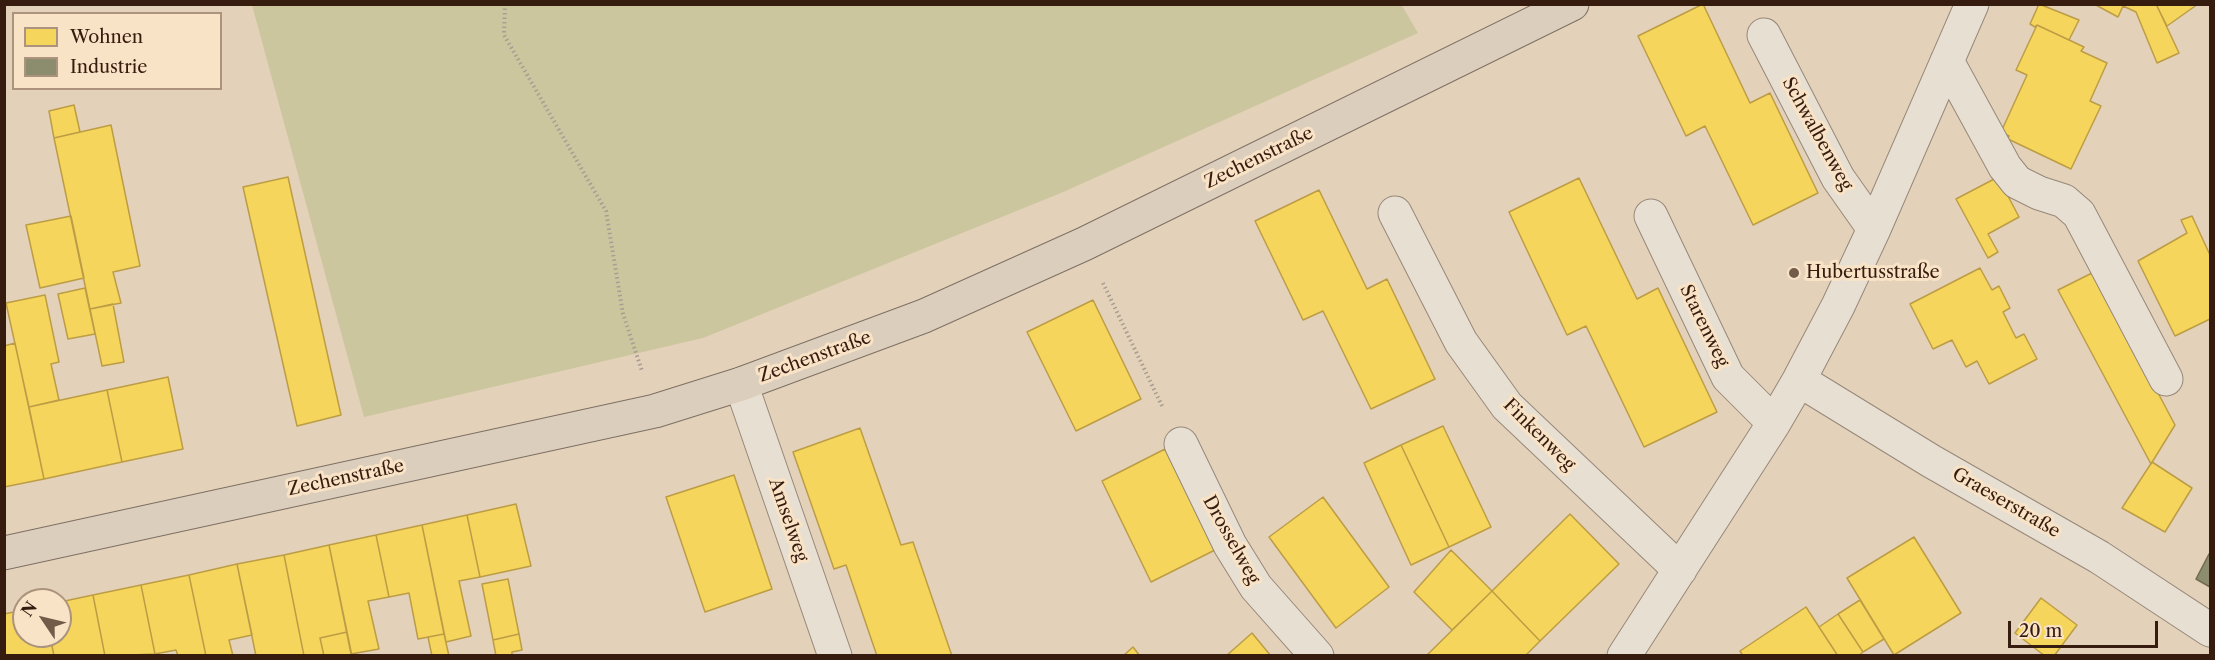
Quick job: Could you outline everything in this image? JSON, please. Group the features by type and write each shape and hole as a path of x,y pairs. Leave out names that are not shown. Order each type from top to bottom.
{"main road":[{"name":"Zechenstraße","path":"4,553 655,411 741,384 924,316 1084,244 1572,4"}],"street":[{"path":"1624,656 1774,423 1799,380 1838,306 1874,229 1972,4"},
{"name":"Schwalbenweg","path":"1764,35 1838,178 1874,229"},
{"path":"1947,61 2005,167 2017,182 2064,201 2079,214 2166,379"},
{"name":"Finkenweg","path":"1395,213 1461,342 1507,406 1680,570"},
{"name":"Starenweg","path":"1651,216 1728,377 1774,423"},
{"name":"Graeserstraße","path":"1799,380 1931,461 2099,557 2211,630"},
{"name":"Amselweg","path":"741,384 835,656"},
{"name":"Drosselweg","path":"1181,444 1230,544 1256,587 1317,656"}],"path":[{"path":"505,4 504,35 606,211 623,314 655,411"},
{"path":"1084,244 1167,415"}],"shaded area":[{"path":"1401,4 1418,33 1061,193 703,338 364,417 252,5"}],"building: Wohnen":[{"path":"1703,4 1750,103 1770,93 1818,193 1753,225 1705,126 1686,136 1638,36"},
{"path":"2039,4 2079,20 2069,40 2030,24"},
{"path":"2094,4 2124,4 2118,17"},
{"path":"2124,4 2159,4 2157,6 2179,53 2157,63 2136,12 2123,6"},
{"path":"2159,4 2198,4 2167,26 2157,6"},
{"path":"2037,25 2084,47 2081,51 2107,63 2090,101 2101,106 2071,169 2008,139 2009,136 2001,132 2027,75 2016,70"},
{"path":"74,105 80,132 54,138 49,111"},
{"path":"111,125 140,266 113,272 121,303 90,309 54,138"},
{"path":"288,177 341,415 297,426 243,187"},
{"path":"1998,177 2019,217 1988,234 1998,252 1988,258 1956,199"},
{"path":"1579,178 1637,299 1658,288 1717,412 1644,447 1586,326 1567,335 1509,212"},
{"path":"1319,190 1367,289 1387,279 1435,379 1371,409 1323,311 1303,320 1255,221"},
{"path":"71,216 84,278 40,288 26,225"},
{"path":"2192,216 2210,255 2210,319 2175,336 2138,261 2187,233 2181,220"},
{"path":"1980,268 1992,290 1999,286 2010,308 2003,312 2016,338 2024,334 2037,359 1989,384 1977,361 1966,367 1952,340 1933,349 1910,304"},
{"path":"2094,272 2175,425 2151,464 2058,290"},
{"path":"85,288 95,334 68,339 58,294"},
{"path":"45,295 59,362 51,364 59,400 29,407 6,303"},
{"path":"1093,300 1141,399 1076,431 1027,332"},
{"path":"113,304 124,362 102,366 90,309"},
{"path":"15,343 44,479 4,487 4,346"},
{"path":"168,377 183,449 122,462 107,390"},
{"path":"107,390 122,462 44,479 29,407"},
{"path":"1443,426 1491,527 1449,547 1401,445"},
{"path":"860,428 901,545 913,542 952,656 877,656 846,565 834,569 793,452"},
{"path":"1401,445 1449,547 1411,565 1364,463"},
{"path":"1165,449 1215,550 1151,582 1102,481"},
{"path":"2152,462 2192,488 2165,532 2122,508"},
{"path":"734,475 772,589 705,612 666,497"},
{"path":"1323,497 1389,587 1336,628 1269,537"},
{"path":"516,504 531,566 480,577 467,515"},
{"path":"1570,514 1619,564 1540,641 1492,591"},
{"path":"467,515 480,577 459,581 471,636 446,642 422,525"},
{"path":"422,525 444,634 418,639 409,593 389,597 376,535"},
{"path":"376,535 389,597 368,601 379,649 351,654 329,545"},
{"path":"1914,537 1961,613 1894,655 1847,578"},
{"path":"329,545 347,632 320,638 324,656 304,656 284,555"},
{"path":"1451,550 1492,591 1452,630 1414,592"},
{"path":"284,555 304,656 256,656 237,564"},
{"path":"237,564 252,635 229,640 233,656 206,656 189,575"},
{"path":"189,575 206,656 178,656 176,650 155,654 141,585"},
{"path":"508,579 519,634 493,640 482,584"},
{"path":"141,585 155,654 105,656 93,595"},
{"path":"1492,591 1540,641 1525,656 1426,656"},
{"path":"93,595 105,656 54,656 52,648 72,648 72,599"},
{"path":"2041,598 2077,625 2054,656 2045,656 2015,633"},
{"path":"1860,600 1884,639 1863,652 1838,614"},
{"path":"1806,607 1838,656 1743,656 1740,651"},
{"path":"12,612 12,648 52,648 54,656 4,656 4,614"},
{"path":"1838,614 1863,652 1858,656 1838,656 1819,627"},
{"path":"347,632 352,656 324,656 320,638"},
{"path":"1252,633 1271,656 1226,656"},
{"path":"444,634 449,656 432,656 428,637"},
{"path":"519,634 522,650 512,652 512,656 496,656 493,640"},
{"path":"1133,647 1140,656 1123,656"}],"building: Industrie":[{"path":"2210,555 2210,587 2196,579"}],"place":[{"name":"Hubertusstraße","path":"1794,273"}]}
